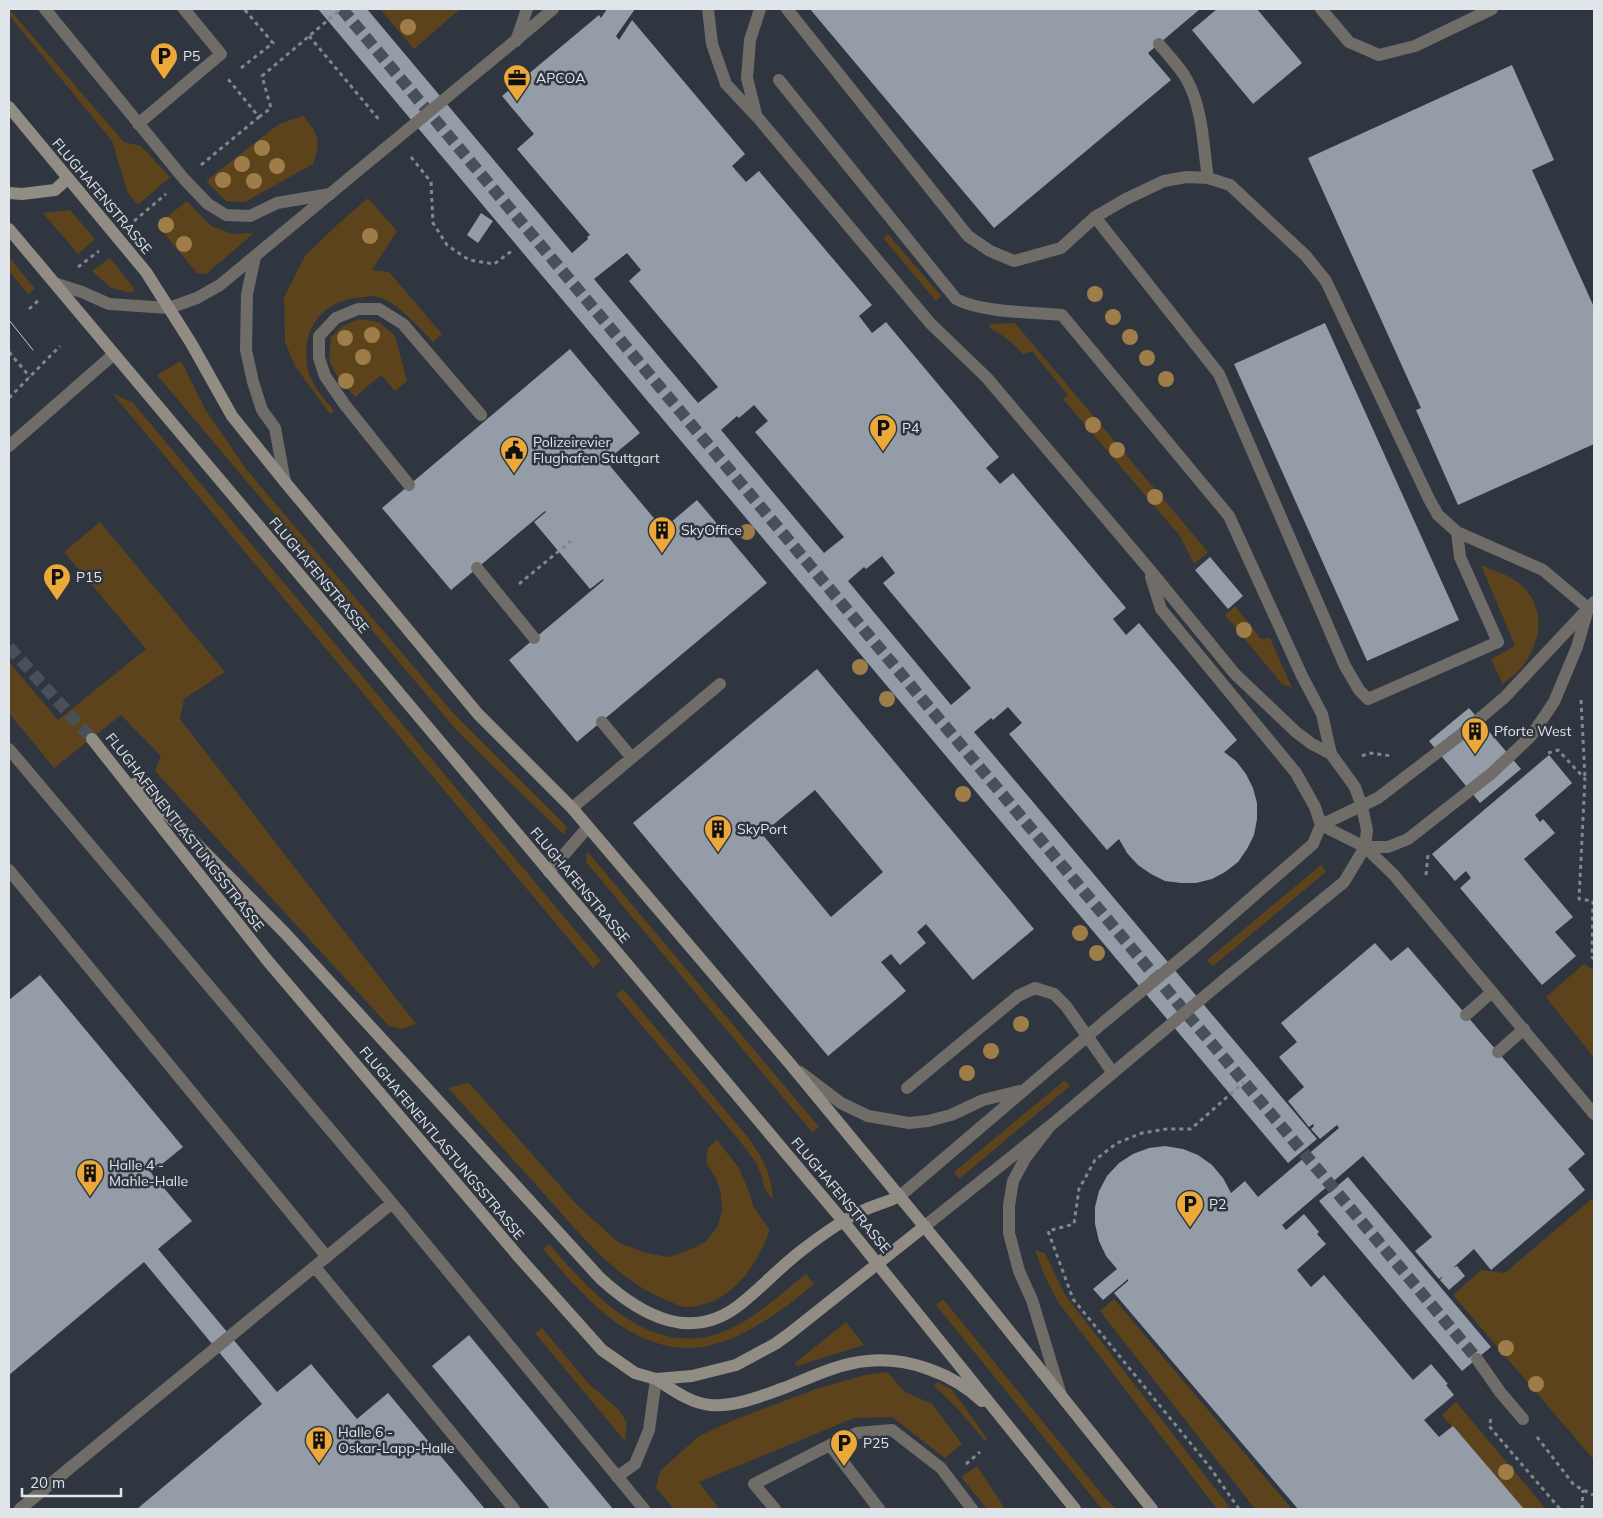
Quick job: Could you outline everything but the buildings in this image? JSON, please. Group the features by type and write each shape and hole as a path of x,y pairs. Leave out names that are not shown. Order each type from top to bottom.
{"main road":[{"name":"FLUGHAFENSTRASSE","path":"9,107 146,272 232,416 285,482 478,714 572,808 791,1065 1060,1392 1152,1509"},
{"path":"9,192 22,194 55,190 68,178"},
{"name":"FLUGHAFENSTRASSE","path":"9,229 878,1263 1075,1509"},
{"name":"FLUGHAFENENTLASTUNGSSTRASSE","path":"900,1196 843,1221 800,1252 737,1307 721,1316 702,1322 684,1324 664,1319 640,1309 618,1295 555,1231 285,933 92,739 268,960 518,1256 602,1350 635,1372 656,1379 692,1376 736,1365 790,1334 925,1226"},
{"path":"656,1379 683,1397 709,1404 729,1405 763,1396 834,1369 866,1361 889,1361 935,1371 974,1393 1009,1426"}],"street":[{"path":"45,9 184,180 208,204 226,215 250,216 277,203 330,194"},
{"path":"138,124 221,54 184,9"},
{"path":"516,40 527,9"},
{"path":"57,284 82,292 109,304 169,308 197,298 220,285 256,257 553,9"},
{"path":"708,9 712,44 726,84 757,117 930,323 988,378 1149,569 1234,674 1296,732 1312,744 1331,754 1355,787 1367,830 1365,847 1344,882 1050,1126 925,1226"},
{"path":"757,117 747,78 750,40 760,9"},
{"path":"787,9 968,236 990,251 1014,261 1060,248 1095,217 1126,199 1164,181 1186,177 1208,178 1230,185 1306,256 1326,281 1438,515 1457,532 1543,570 1591,605"},
{"path":"1321,9 1348,42 1379,55 1415,46 1492,9"},
{"path":"1159,44 1186,78 1193,92 1199,112 1208,178"},
{"path":"779,80 956,299 982,308 1062,314 1230,516 1302,676 1322,714 1331,754"},
{"path":"1095,217 1219,374 1345,666 1359,690 1368,699 1498,642 1460,558 1457,532"},
{"path":"256,257 247,294 246,350 262,410 275,428 285,482"},
{"path":"409,485 345,406 325,376 319,358 319,336 336,318 358,309 379,310 403,324 481,415"},
{"path":"9,446 114,354"},
{"path":"477,568 534,638"},
{"path":"900,1196 1087,1036 1195,947 1313,844 1321,825 1315,807 1296,774 1161,609 1149,569"},
{"path":"1321,825 1378,798 1459,736 1505,696 1591,605"},
{"path":"1365,847 1388,847 1408,839 1492,772 1531,736 1554,702 1577,646 1591,605"},
{"path":"572,808 720,684"},
{"path":"602,722 632,758"},
{"path":"9,750 392,1203 644,1509"},
{"path":"1321,825 1365,847 1394,875 1594,1114"},
{"path":"548,872 588,827"},
{"path":"9,870 327,1257"},
{"path":"907,1088 1018,996 1036,988 1054,994 1066,1006 1113,1073"},
{"path":"1466,1014 1492,992"},
{"path":"1498,1052 1524,1029"},
{"path":"791,1065 841,1102 868,1116 909,1123 928,1122 951,1115 983,1100 1023,1091"},
{"path":"1050,1126 1026,1157 1013,1181 1009,1206 1009,1233 1019,1272 1032,1300 1060,1392"},
{"path":"20,1509 392,1203"},
{"path":"315,1267 514,1509"},
{"path":"1477,1359 1500,1392 1523,1419"},
{"path":"617,1477 635,1464 649,1430 656,1379"},
{"path":"775,1509 754,1484 857,1433 892,1430 941,1468 972,1509"},
{"path":"830,1445 879,1509"}],"path":[{"path":"244,9 272,42 228,79 260,117"},
{"path":"29,309 271,108 262,76 341,9"},
{"path":"309,36 382,123"},
{"path":"407,152 431,182 433,223 447,245 469,260 494,264 513,250"},
{"path":"9,398 60,346"},
{"path":"9,352 30,377"},
{"path":"502,598 571,541"},
{"path":"1581,695 1585,779 1579,900 1593,901 1592,957 1594,959"},
{"path":"1544,754 1558,750 1585,779"},
{"path":"1341,766 1369,753 1406,756 1416,769"},
{"path":"1426,877 1428,853"},
{"path":"1239,1509 1209,1466 1073,1299 1048,1232 1074,1224 1079,1189 1095,1160 1118,1143 1142,1133 1167,1129 1191,1129 1244,1082"},
{"path":"1500,1392 1489,1426 1560,1509"},
{"path":"1523,1419 1574,1485 1593,1495"},
{"path":"1582,1509 1583,1490"}],"shaded area":[{"path":"9,9 124,142 141,146 170,177 138,205 128,193 112,141 9,15"},
{"path":"380,9 460,9 414,49"},
{"path":"303,116 317,138 318,143 313,164 245,202 226,201 206,181 279,124"},
{"path":"368,198 397,231 372,270 389,272 442,334 433,342 398,307 373,296 344,301 323,312 310,331 306,355 312,380 334,411 330,414 295,366 285,342 284,297 305,256"},
{"path":"187,201 211,226 233,234 254,233 206,274 197,273 157,225"},
{"path":"70,210 95,239 78,254 43,213"},
{"path":"888,234 941,296 936,301 883,238"},
{"path":"9,257 35,289 28,294 9,271"},
{"path":"110,258 134,288 132,293 111,288 92,271"},
{"path":"359,319 379,322 395,336 407,381 395,391 381,375 355,397 336,374 329,360 331,337 343,326"},
{"path":"1015,323 1208,552 1194,564 1180,536 1063,399 1068,395 1032,351 1023,354 1008,339 990,328 990,324"},
{"path":"181,361 205,409 246,469 453,713 567,827 564,835 458,732 157,375"},
{"path":"112,393 133,403 601,961 593,968"},
{"path":"100,522 225,672 184,699 180,719 416,1024 403,1029 389,1026 155,771 161,756 121,715 54,768 9,713 9,662 58,720 146,649 64,552"},
{"path":"1481,565 1504,574 1525,589 1532,598 1538,619 1536,642 1531,653 1520,669 1503,684 1491,659 1515,646"},
{"path":"1235,606 1261,639 1270,638 1292,688 1282,684 1225,615"},
{"path":"587,851 819,1127 812,1132 586,862"},
{"path":"1321,865 1326,872 1213,966 1207,960"},
{"path":"1584,964 1594,970 1594,1058 1546,997"},
{"path":"623,989 747,1136 758,1152 768,1173 773,1200 764,1188 762,1176 756,1163 740,1141 616,995"},
{"path":"1065,1080 1070,1086 959,1179 954,1172"},
{"path":"469,1083 577,1205 619,1243 646,1253 669,1257 694,1248 706,1241 718,1226 722,1210 721,1193 716,1179 706,1162 708,1148 717,1140 739,1168 754,1208 770,1230 752,1266 735,1287 724,1295 713,1301 691,1307 683,1307 651,1293 632,1281 582,1237 448,1088"},
{"path":"1594,1197 1594,1460 1453,1295 1481,1270 1505,1273"},
{"path":"549,1244 583,1281 622,1315 644,1328 667,1336 691,1338 717,1334 753,1316 806,1274 814,1284 783,1309 757,1326 733,1338 708,1346 683,1348 661,1344 640,1337 604,1313 571,1282 543,1249"},
{"path":"1035,1250 1045,1253 1065,1295 1231,1509 1217,1509 1058,1302"},
{"path":"943,1299 1104,1497 1116,1509 1102,1509 936,1305"},
{"path":"1114,1299 1292,1509 1255,1509 1100,1311"},
{"path":"846,1322 864,1345 797,1366 795,1363"},
{"path":"542,1328 588,1383 619,1410 627,1423 625,1441 535,1333"},
{"path":"887,1372 905,1392 932,1404 962,1444 945,1458 892,1417 854,1418 699,1482 719,1509 674,1509 656,1488 660,1471 699,1436 736,1419 816,1389 865,1375"},
{"path":"937,1382 951,1389 987,1439 985,1441 955,1406 934,1386"},
{"path":"1456,1402 1546,1509 1524,1509 1442,1415"},
{"path":"977,1466 1005,1509 987,1509 961,1477"}],"tunnel":[{"path":"342,9 1477,1359"},
{"path":"9,647 92,739"}],"tram line":[{"path":"9,320 33,350"}],"place":[{"name":"P5","path":"164,80"},
{"name":"APCOA","path":"517,102"},
{"name":"P4","path":"883,452"},
{"name":"Polizeirevier Flughafen Stuttgart","path":"514,474"},
{"name":"SkyOffice","path":"662,554"},
{"name":"P15","path":"57,601"},
{"name":"Pforte West","path":"1475,755"},
{"name":"SkyPort","path":"718,853"},
{"name":"Halle 4 - Mahle-Halle","path":"90,1197"},
{"name":"P2","path":"1190,1228"},
{"name":"Halle 6 - Oskar-Lapp-Halle","path":"319,1464"},
{"name":"P25","path":"844,1467"}]}
